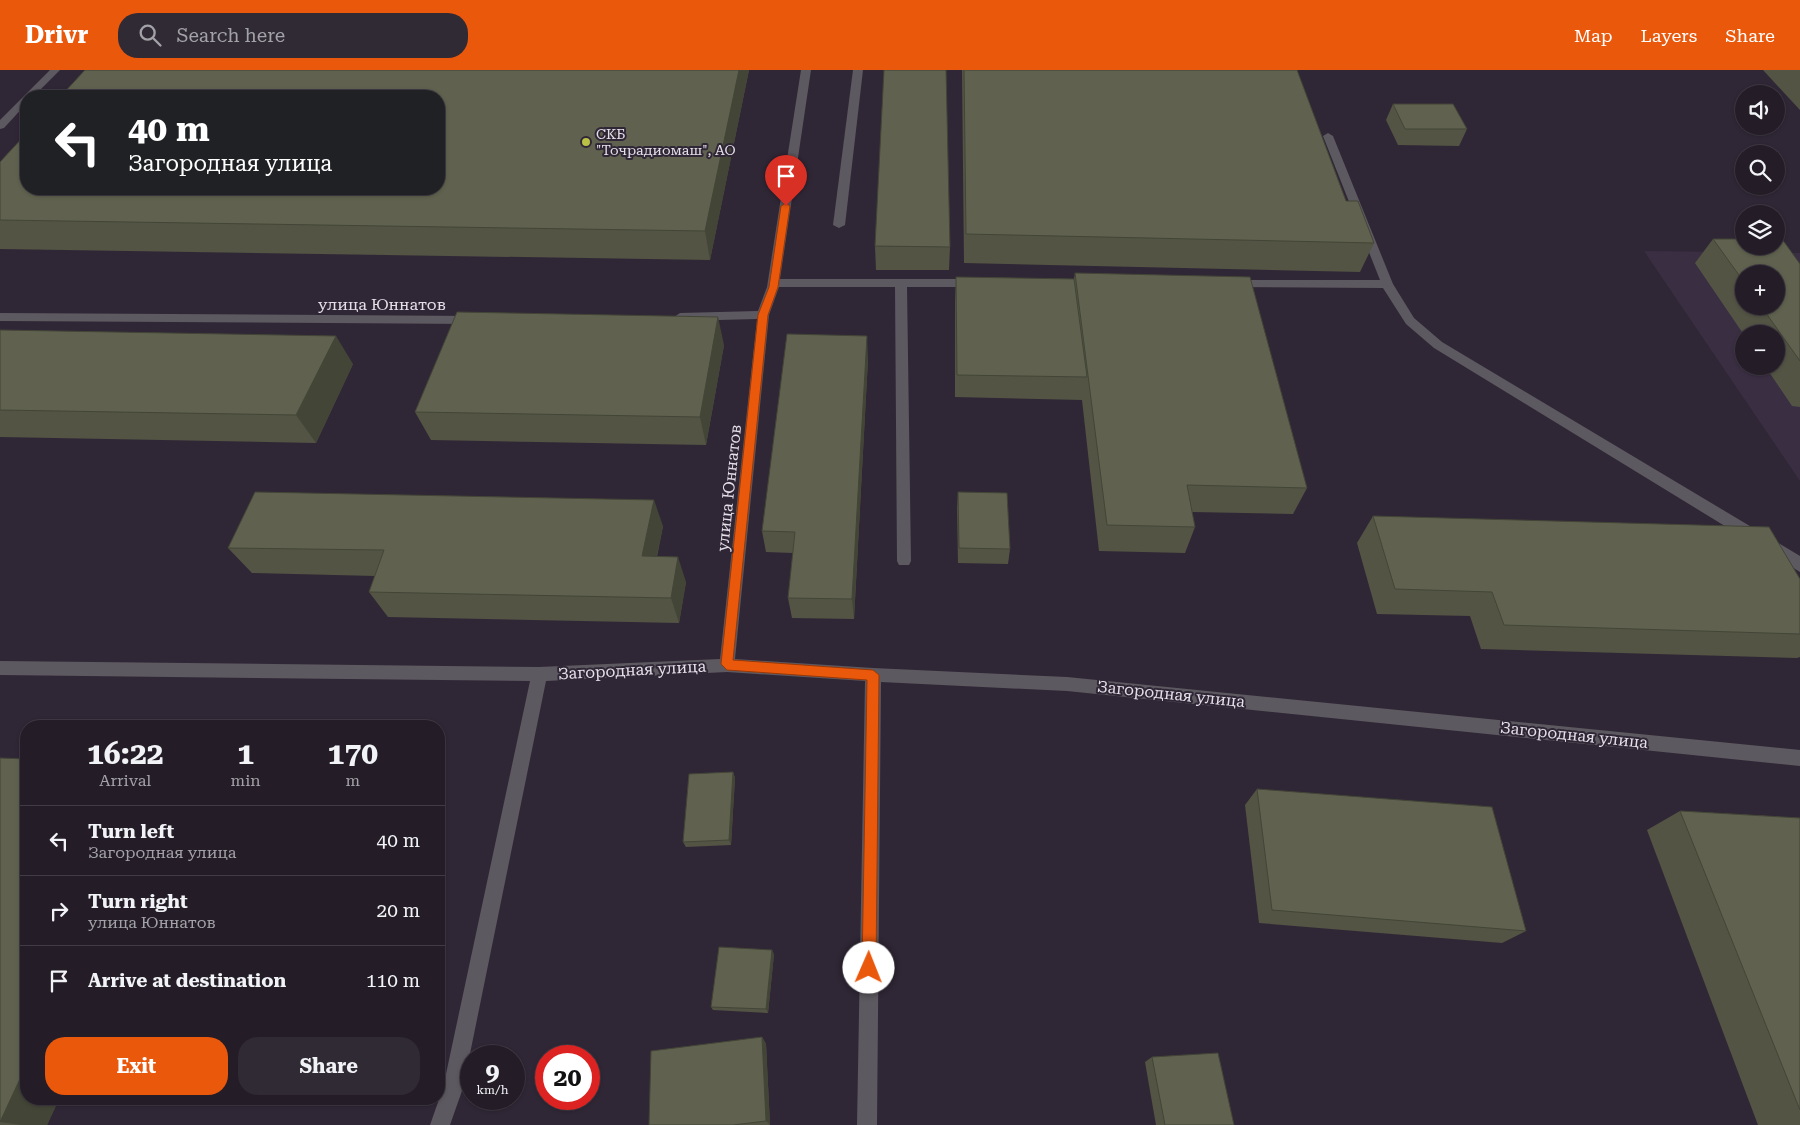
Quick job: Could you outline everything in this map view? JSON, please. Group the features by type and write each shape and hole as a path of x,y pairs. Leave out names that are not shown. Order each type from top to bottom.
{"street":[{"path":"36,90 55,70"},
{"name":"улица Юннатов","path":"727,664 763,315 774,283 806,70"},
{"path":"839,225 858,70"},
{"path":"0,126 20,106"},
{"path":"1328,136 1388,284 1410,321 1438,345 1796,560 1800,566"},
{"path":"774,283 991,283"},
{"path":"902,283 904,561"},
{"path":"1219,284 1388,284"},
{"path":"665,317 763,315"},
{"name":"улица Юннатов","path":"0,317 400,321 488,320"},
{"name":"Загородная улица","path":"0,668 540,674 727,664 873,675 1067,684 1800,758"},
{"path":"440,1125 453,1088 540,674"},
{"path":"867,1125 873,675"}],"shaded area":[{"path":"1644,251 1735,252 1735,255 1785,255 1785,253 1800,253 1800,481"}],"building":[{"name":"СКБ \"Точрадиомаш\", АО","path":"85,70 739,70 705,231 0,220 0,162 20,140 20,195 445,195 445,90 67,90"},
{"path":"884,70 946,70 950,247 875,246"},
{"path":"964,70 1297,70 1346,201 1358,201 1374,243 966,234"},
{"path":"1393,104 1453,104 1467,129 1405,129"},
{"path":"1713,239 1735,239 1735,255 1785,255 1785,243 1800,264 1800,361 1785,340 1785,325 1774,325 1767,315 1785,315 1785,265 1735,265 1735,270"},
{"path":"1075,273 1250,277 1307,488 1187,485 1195,527 1107,525"},
{"path":"956,277 1074,279 1087,377 957,375"},
{"path":"457,312 718,317 700,417 415,412"},
{"path":"0,330 336,336 296,415 0,410"},
{"path":"787,334 867,336 852,599 788,598 795,532 762,531"},
{"path":"255,492 654,500 642,556 678,557 671,598 369,592 384,550 228,548"},
{"path":"958,492 1007,493 1010,549 959,548"},
{"path":"1373,516 1769,527 1800,579 1800,634 1504,625 1492,592 1395,589"},
{"path":"0,758 20,759 20,1079 0,1122"},
{"path":"733,772 729,840 683,842 689,774"},
{"path":"1257,789 1492,807 1526,931 1272,910"},
{"path":"1680,811 1800,818 1800,1110"},
{"path":"719,947 772,950 766,1009 711,1007"},
{"path":"762,1037 766,1121 733,1125 649,1125 651,1051"},
{"path":"1218,1053 1234,1125 1165,1125 1152,1057"}],"place":[{"name":"СКБ \"Точрадиомаш\", АО","path":"586,142"}],"route":[{"path":"786,206 773,287 763,315 727,664 873,675 869,968"}]}
